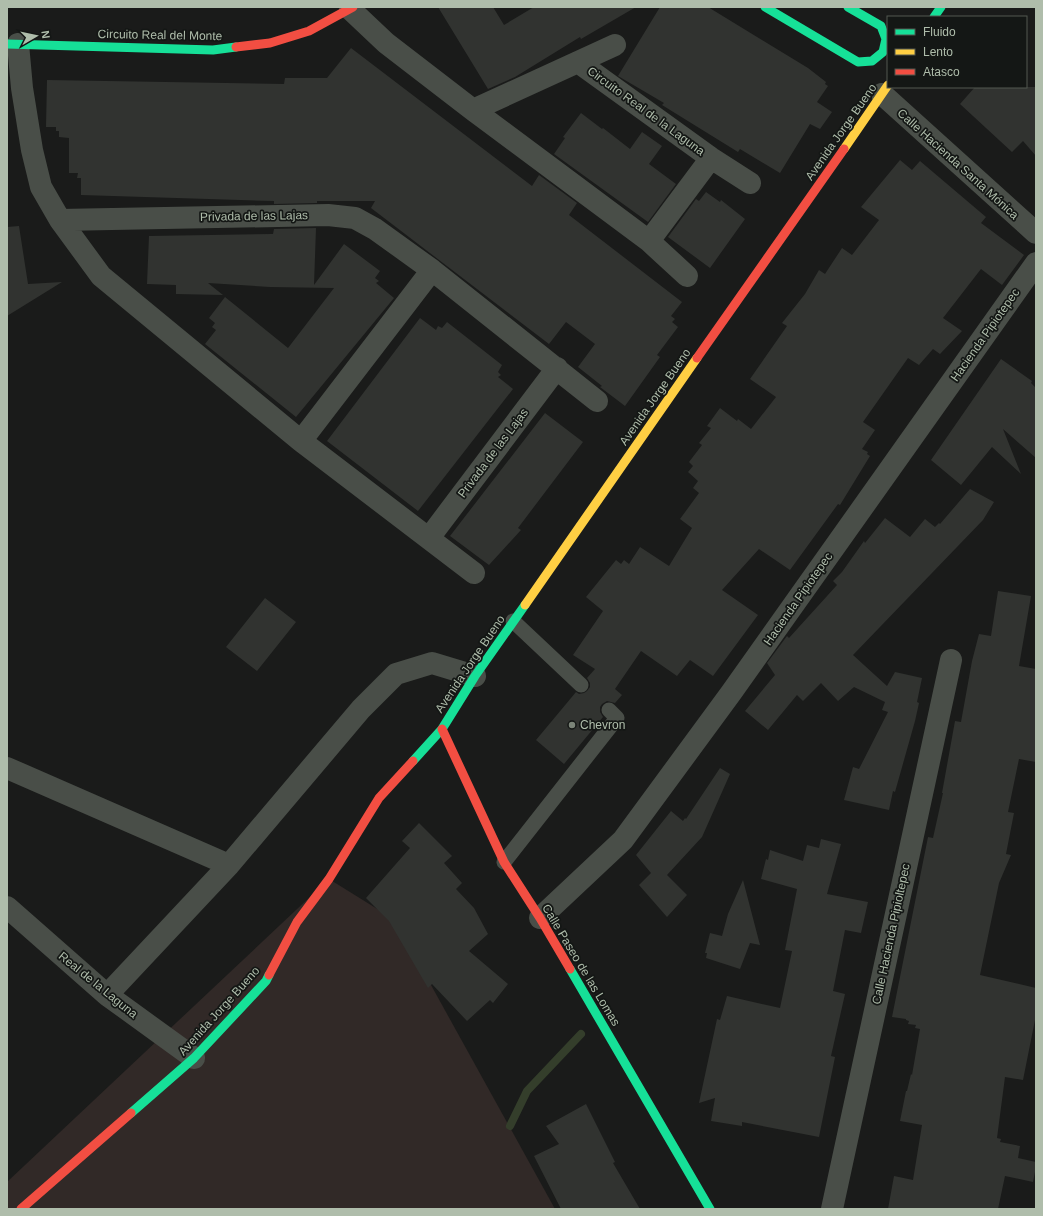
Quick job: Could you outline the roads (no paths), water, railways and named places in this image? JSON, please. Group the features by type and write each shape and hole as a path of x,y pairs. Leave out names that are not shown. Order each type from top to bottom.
{"main road":[{"path":"766,7 858,62 872,61 882,52 886,39 881,26 848,7"},
{"path":"935,16 941,7"},
{"name":"Circuito Real del Monte","path":"12,44 213,50 270,43 309,31 352,8"},
{"name":"Avenida Jorge Bueno","path":"21,1209 194,1058 266,981 297,922 328,879 379,798 442,729 475,676 513,621 885,89"},
{"name":"Calle Paseo de las Lomas","path":"442,729 504,862 540,918 710,1209"}],"street":[{"path":"352,8 386,43 649,241 687,276"},
{"path":"12,44 22,88 32,150 41,187 60,220 102,276 301,441 474,573"},
{"path":"578,62 615,45"},
{"name":"Circuito Real de la Laguna","path":"473,110 578,62 711,158 750,184"},
{"name":"Calle Hacienda Santa Mónica","path":"885,89 1036,233"},
{"name":"Circuito Real de la Laguna","path":"649,241 711,158"},
{"name":"Privada de las Lajas","path":"60,220 328,215 355,218 375,229 432,270 597,401"},
{"name":"Hacienda Pipiotepec","path":"540,918 623,840 731,693 1036,263"},
{"path":"301,441 432,270"},
{"name":"Privada de las Lajas","path":"429,538 557,368"},
{"name":"Calle Hacienda Pipioltepec","path":"832,1209 951,660"},
{"path":"107,995 229,865 361,709 396,674 432,663 475,676"},
{"path":"7,768 229,865"},
{"name":"Real de la Laguna","path":"11,918 107,995 194,1058"}],"lane":[{"path":"513,621 582,685"},
{"path":"504,862 617,718 609,710"}],"waterway":[{"path":"510,1126 527,1091 581,1034"}],"place":[{"name":"Chevron","path":"572,725"}]}
